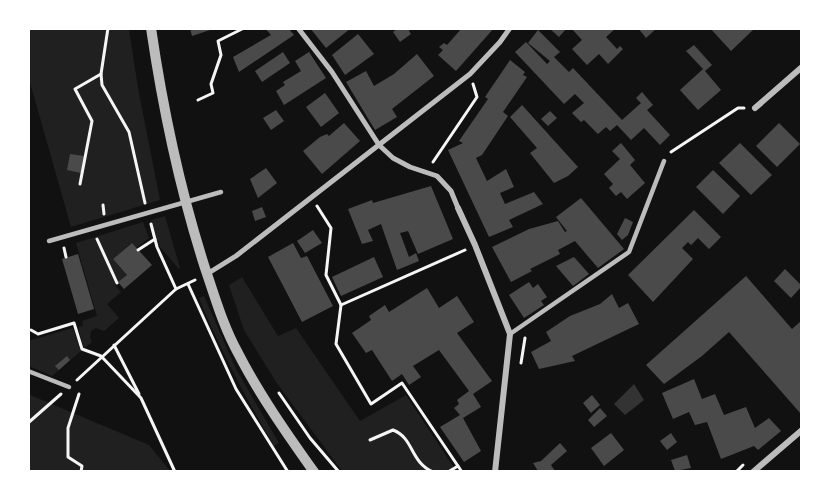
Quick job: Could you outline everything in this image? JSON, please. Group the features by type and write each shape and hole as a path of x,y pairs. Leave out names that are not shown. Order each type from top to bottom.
{"street":[{"path":"151,28 185,203 224,322 237,353 271,409 314,471"},
{"path":"298,28 332,72 380,145 393,158 410,167 437,176 451,191 510,334 495,471"},
{"path":"207,274 236,256 470,74 510,28"},
{"path":"755,108 801,67"},
{"path":"753,471 801,430"}],"lane":[{"path":"510,334 629,252 664,161"},
{"path":"49,241 221,192"},
{"path":"28,371 69,387"}],"path":[{"path":"108,28 100,74 102,85 129,132 147,213 176,290"},
{"path":"198,100 213,93 211,84 221,55 218,41 244,28"},
{"path":"80,184 92,121 75,88 100,74"},
{"path":"426,172 477,97 470,74"},
{"path":"664,161 671,151 738,108 755,108"},
{"path":"311,197 331,228 326,275 341,304 336,344 371,404 402,383 462,471"},
{"path":"103,206 104,216"},
{"path":"94,228 117,283"},
{"path":"138,250 155,239"},
{"path":"341,304 465,250"},
{"path":"28,423 176,290 207,274"},
{"path":"31,330 38,334 74,323 82,349 101,356 141,398"},
{"path":"114,345 175,471"},
{"path":"79,378 79,385"},
{"path":"277,389 310,438 339,471"},
{"path":"80,392 68,428 68,457 82,466 81,471"},
{"path":"370,440 393,430 401,433 418,461 433,471"},
{"path":"448,471 458,466"}],"shaded area":[{"path":"29,29 129,29 160,200 71,227 29,79"},
{"path":"165,216 179,269 160,247 151,220"},
{"path":"143,222 149,238 136,248 131,243 113,259 127,275 115,285 121,292 107,304 119,318 104,331 96,328 91,331 92,342 84,348 78,327 83,326 82,321 97,316 76,243"},
{"path":"242,277 278,336 296,328 360,421 406,395 456,471 342,471 276,382 244,330 229,285"},
{"path":"204,296 236,369 279,443 274,446 216,336 199,298"},
{"path":"73,328 81,351 52,376 29,366 28,341"},
{"path":"634,384 644,400 625,415 614,404"},
{"path":"28,394 149,445 170,471 29,471"}],"building":[{"path":"190,28 213,28 213,29 192,36"},
{"path":"265,28 288,28 294,35 239,72 233,57 271,35"},
{"path":"310,28 351,28 326,48"},
{"path":"398,28 411,28 409,31 411,34 400,42 393,32"},
{"path":"462,28 494,28 456,71 438,55 443,50 439,47 444,43 447,45"},
{"path":"549,28 567,28 559,37"},
{"path":"571,28 616,28 606,37 617,49 620,46 623,49 608,64 599,54 587,65 572,49 582,40"},
{"path":"638,28 657,28 646,38"},
{"path":"710,28 755,28 731,51"},
{"path":"538,30 560,52 554,57 569,72 573,68 622,120 641,103 636,98 642,92 653,105 647,110 670,135 660,145 644,128 631,140 617,125 610,131 606,127 598,134 584,120 581,122 572,113 584,103 575,94 564,104 515,52 526,42 547,64 550,61 528,43"},
{"path":"358,34 374,54 345,75 332,55"},
{"path":"694,45 712,65 705,71 721,90 698,110 680,90 703,69 686,51"},
{"path":"283,52 290,63 262,82 255,71"},
{"path":"309,52 326,78 284,105 276,91 285,85 283,82 301,71 295,61"},
{"path":"417,54 434,76 392,109 397,117 375,130 346,82 366,71 374,86 394,74"},
{"path":"510,60 525,72 523,75 527,77 503,112 508,116 482,155 476,158 487,181 506,169 514,187 500,193 505,204 534,192 543,204 509,220 513,227 489,237 448,150 463,143 459,141 488,99 485,97"},
{"path":"325,93 339,113 321,127 306,107"},
{"path":"522,105 578,167 568,176 554,183 530,153 537,148 510,117"},
{"path":"276,110 284,121 271,130 263,118"},
{"path":"550,111 557,118 548,126 541,119"},
{"path":"344,123 360,141 322,174 303,151 320,137 327,134 329,136"},
{"path":"779,123 800,144 777,167 756,146"},
{"path":"621,143 635,160 630,165 645,183 627,199 621,192 616,196 609,188 613,184 604,174 620,159 612,151"},
{"path":"740,143 772,175 751,195 719,163"},
{"path":"70,154 84,156 81,173 67,170"},
{"path":"266,168 277,183 258,198 250,179"},
{"path":"713,170 740,196 723,214 696,187"},
{"path":"431,186 453,239 418,254 408,231 400,233 409,257 416,253 419,261 397,270 381,224 368,230 373,241 362,244 348,209 372,200 373,203"},
{"path":"581,198 624,249 598,268 575,241 558,250 560,254 530,269 532,271 511,282 492,247 529,229 558,221 565,232 567,231 556,217"},
{"path":"262,207 266,217 255,221 252,211"},
{"path":"694,210 721,237 709,249 698,238 691,245 688,242 682,248 693,259 653,302 628,275"},
{"path":"625,218 633,222 628,235 622,240 617,234"},
{"path":"313,230 322,243 305,253 297,241"},
{"path":"132,243 152,265 124,289 118,282 127,275 113,259"},
{"path":"293,243 301,258 307,256 333,306 302,322 268,257"},
{"path":"78,254 94,309 78,314 62,259"},
{"path":"374,257 383,277 341,296 332,277"},
{"path":"574,257 589,274 573,286 556,266"},
{"path":"785,269 801,285 791,298 774,281"},
{"path":"746,276 792,329 801,321 801,414 729,332 702,356 664,384 646,365"},
{"path":"529,282 533,288 538,284 547,297 541,301 544,305 524,318 509,295"},
{"path":"427,288 439,308 457,296 474,322 457,333 492,381 473,394 481,407 463,418 481,451 464,462 440,427 460,415 454,408 459,404 457,400 469,391 439,350 413,366 421,377 409,385 402,374 392,381 372,350 366,353 352,333 371,320 369,316 385,305 389,312"},
{"path":"612,294 619,308 628,303 639,324 572,356 575,361 539,369 531,352 551,341 546,332 570,316 600,304"},
{"path":"67,356 70,360 59,370 55,366"},
{"path":"694,379 702,399 715,394 724,415 746,407 755,428 769,418 781,431 758,450 754,446 721,459 707,422 695,425 689,412 673,419 662,393"},
{"path":"592,395 600,405 591,413 583,403"},
{"path":"600,408 607,416 594,427 588,420"},
{"path":"611,433 624,450 604,466 591,448"},
{"path":"671,433 677,442 667,450 660,441"},
{"path":"560,443 567,451 551,465 555,471 538,471 533,463 541,461"},
{"path":"687,455 691,468 675,471 671,460"}]}
